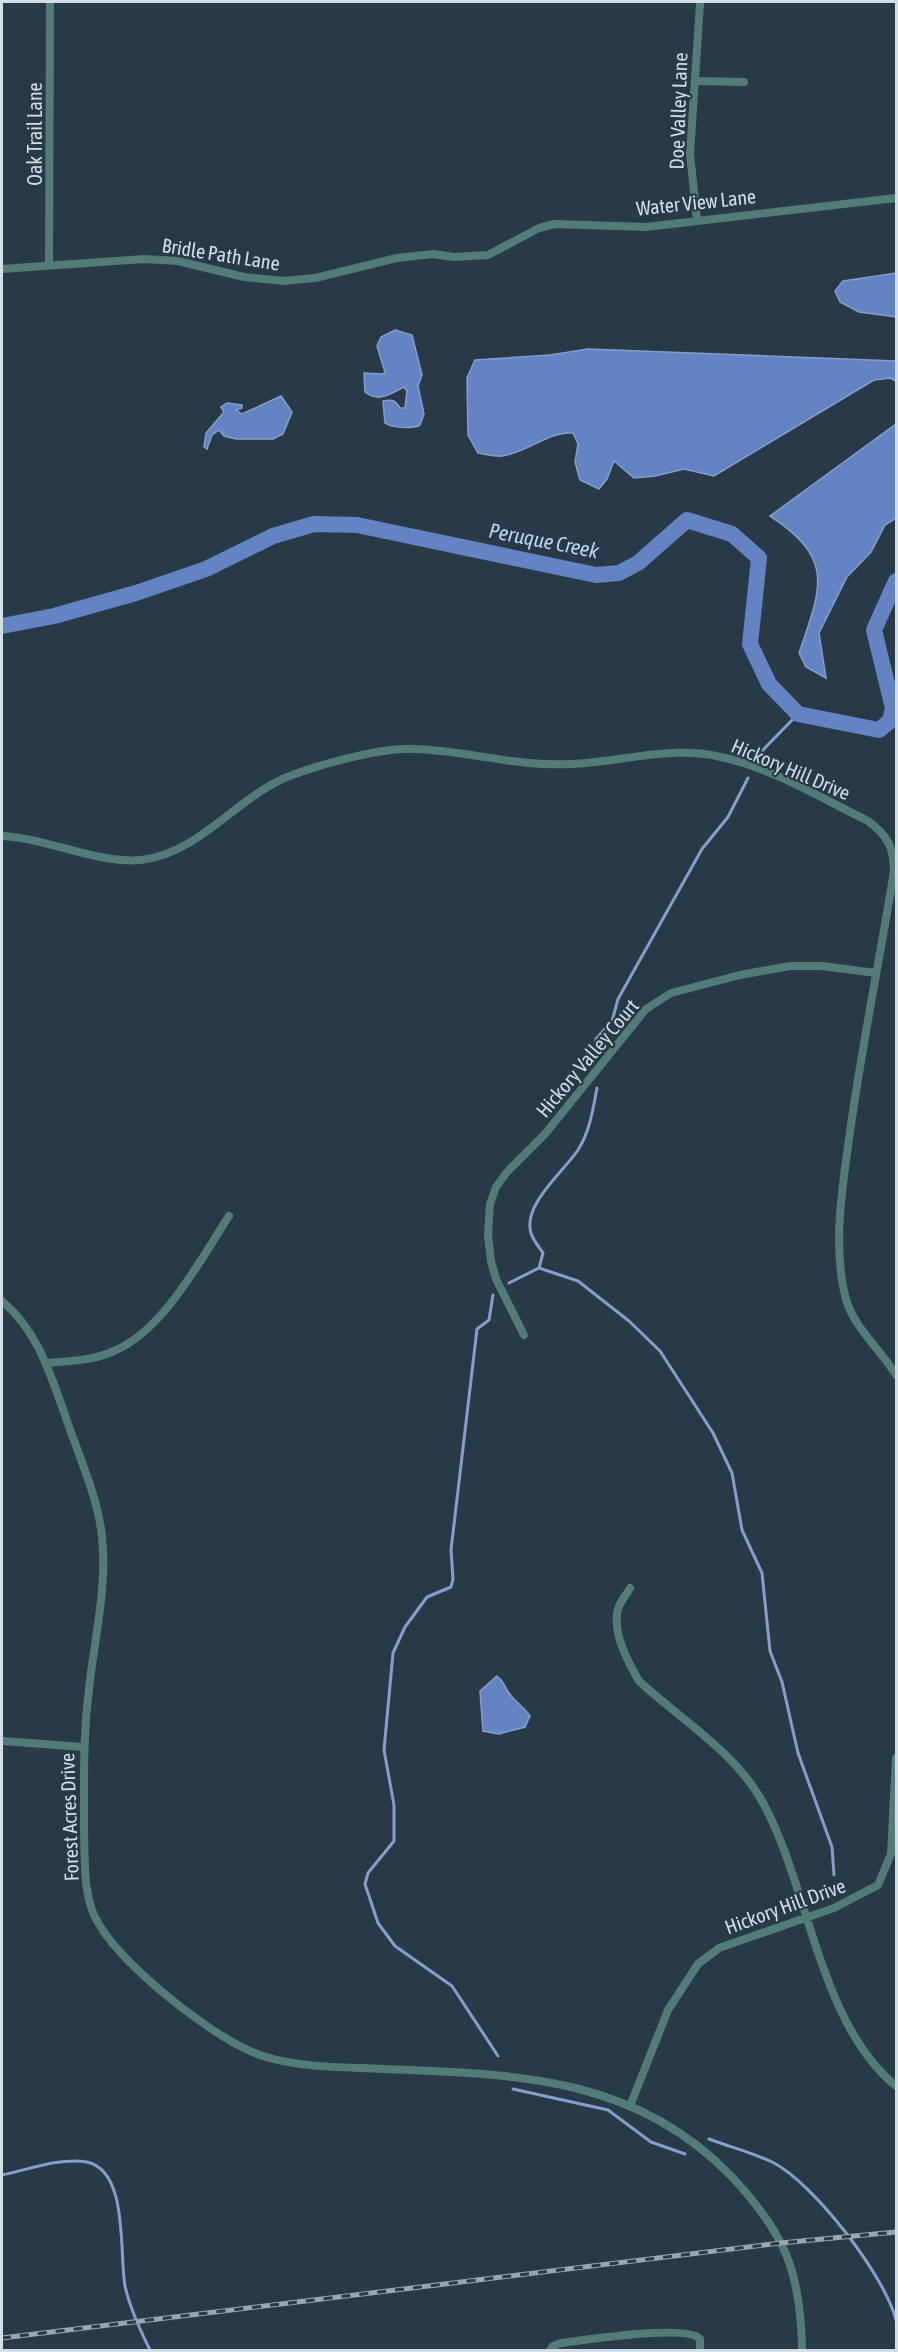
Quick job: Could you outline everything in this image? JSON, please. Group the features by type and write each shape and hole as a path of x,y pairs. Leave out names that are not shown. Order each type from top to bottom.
{"street":[{"name":"Oak Trail Lane","path":"50,2 50,266"},
{"name":"Doe Valley Lane","path":"697,220 690,173 700,3"},
{"path":"695,81 744,82"},
{"name":"Water View Lane","path":"433,254 454,257 488,255 539,228 555,225 646,227 897,198"},
{"name":"Bridle Path Lane","path":"2,269 144,259 178,261 244,277 284,281 315,278 397,258 433,254"},
{"name":"Hickory Hill Drive","path":"2,836 117,859 141,860 168,854 189,843 252,795 277,780 307,769 414,748 538,764 569,764 677,752 701,753 738,761 868,821 884,833 890,843 895,871 845,1165 840,1229 841,1263 844,1292 852,1316 897,1375"},
{"name":"Hickory Valley Court","path":"524,1335 496,1279 491,1261 488,1235 490,1204 496,1187 507,1172 545,1134 646,1009 671,993 740,975 790,966 822,966 876,973"},
{"path":"46,1363 88,1359 115,1351 137,1336 178,1293 229,1216"},
{"name":"Forest Acres Drive","path":"2,1300 34,1338 46,1363 96,1506 102,1532 102,1601 83,1747 85,1856 94,1914 110,1939 161,1991 224,2037 268,2058 348,2067 537,2078 587,2090 630,2106 676,2130 718,2162 743,2189 781,2243 799,2292 802,2350"},
{"path":"630,1588 618,1608 618,1625 630,1665 639,1681 749,1780 776,1829 806,1919 852,2032 867,2056 897,2086"},
{"path":"2,1741 83,1747"},
{"name":"Hickory Hill Drive","path":"630,2106 668,2010 698,1964 719,1948 806,1919 878,1886 891,1854 897,1758"},
{"path":"550,2350 554,2345 561,2343 643,2333 692,2333 700,2339 700,2350"}],"water":[{"path":"896,273 896,317 859,312 840,302 835,291 843,281"},
{"path":"395,330 412,335 422,375 418,386 424,414 420,425 417,426 397,427 385,423 383,401 393,401 400,408 405,408 407,391 404,387 380,397 365,392 364,373 383,374 385,372 377,346 381,337"},
{"path":"588,349 896,361 896,381 890,378 874,380 714,476 684,469 634,478 614,461 607,479 599,489 580,480 575,462 578,444 573,433 555,435 520,451 502,456 478,453 468,435 467,378 475,360 550,355"},
{"path":"281,396 292,412 283,434 273,439 236,439 224,436 219,430 212,435 207,449 204,447 206,433 224,412 221,407 227,403 242,405 242,408 236,410 242,414"},
{"path":"896,424 896,518 885,525 871,552 847,577 819,633 826,678 806,667 799,653 817,592 818,576 814,561 805,546 770,516"},
{"path":"497,1676 511,1696 530,1716 525,1727 499,1734 483,1731 480,1691"}],"waterway":[{"name":"Peruque Creek","path":"2,626 54,616 136,593 206,569 273,536 314,524 357,525 596,575 619,573 638,563 687,520 732,534 759,558 750,644 769,684 798,714 879,730 890,721 893,708 874,630 896,581"},
{"path":"761,752 798,714"},
{"name":"Peruque Creek","path":"879,730 893,723 896,724"},
{"path":"593,1058 596,1039 612,1021 618,999 702,849 728,817 748,778"},
{"path":"539,1268 543,1253 531,1233 530,1222 533,1211 546,1188 582,1143 597,1088"},
{"path":"509,1283 539,1268 578,1281 629,1321 660,1351 713,1433 732,1473 742,1530 762,1573 770,1651 782,1682 798,1753 832,1847 834,1875"},
{"path":"493,1295 489,1320 477,1329 451,1550 453,1579 451,1587 427,1597 405,1627 393,1653 384,1750 394,1805 394,1841 368,1873 365,1884 378,1923 395,1946 452,1986 498,2056"},
{"path":"513,2089 608,2110 651,2142 685,2154"},
{"path":"709,2139 774,2163 791,2174 809,2191 828,2211 863,2257 878,2280 896,2320"},
{"path":"2,2175 66,2161 87,2162 100,2169 110,2181 116,2197 120,2215 125,2286 132,2311 150,2350"}],"railway":[{"path":"2,2338 781,2243 896,2232"}]}
